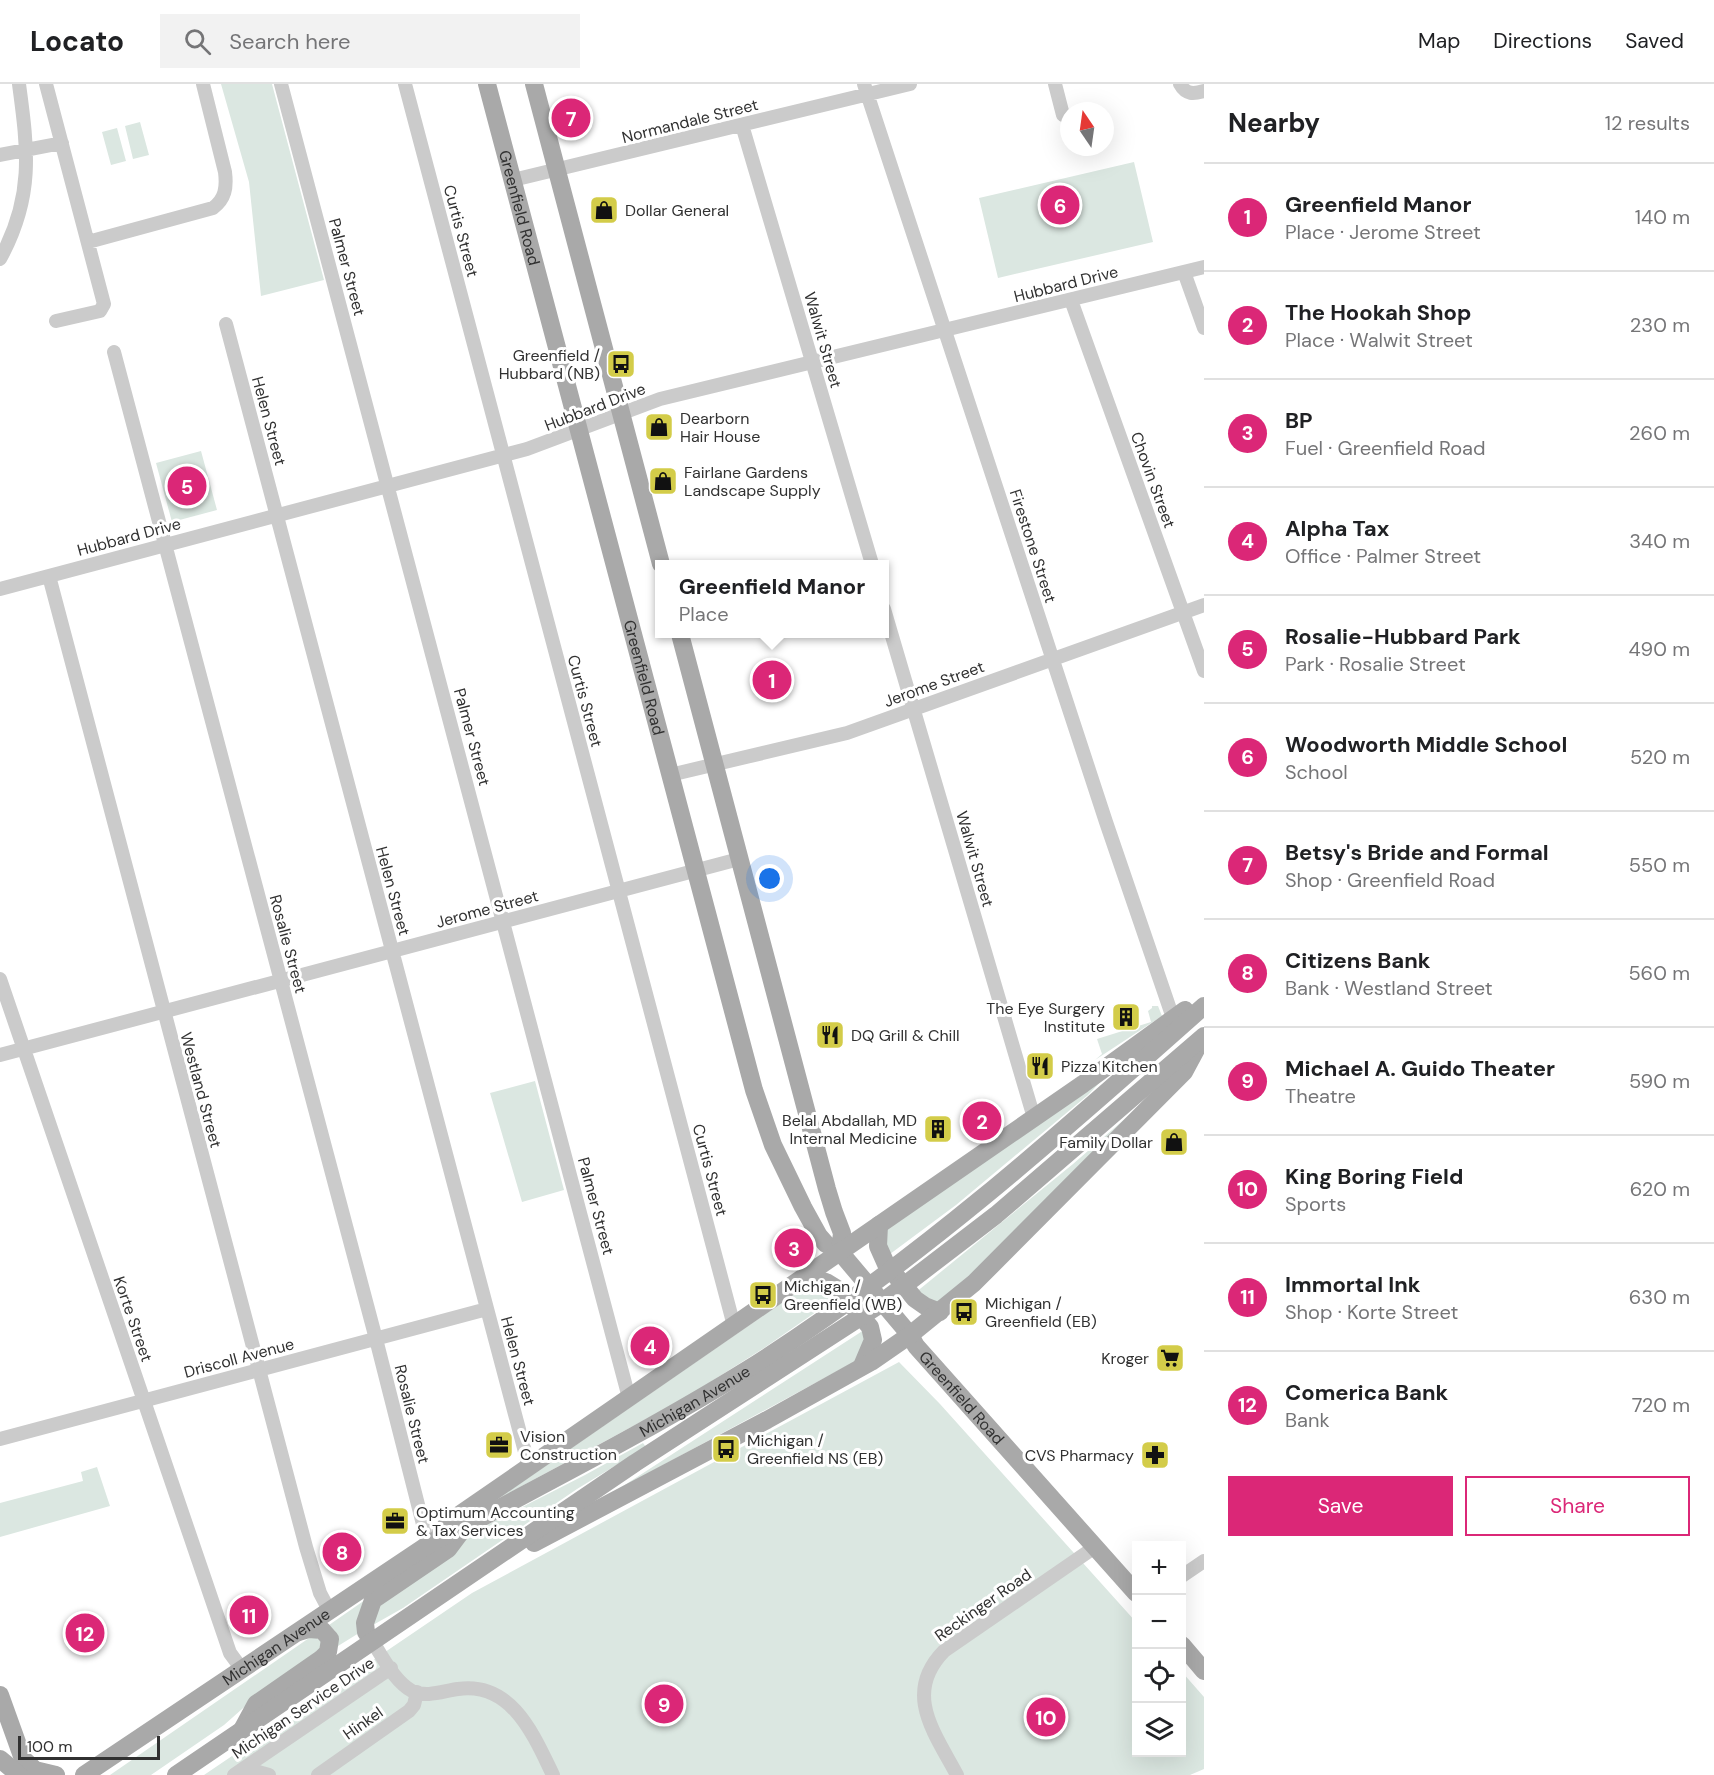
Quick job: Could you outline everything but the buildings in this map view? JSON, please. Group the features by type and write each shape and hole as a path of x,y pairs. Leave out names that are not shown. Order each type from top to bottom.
{"main road":[{"name":"Greenfield Road","path":"487,84 670,776 759,1106 773,1145 819,1236 844,1258 905,1329 916,1346 1132,1588"},
{"path":"534,84 660,560"},
{"path":"681,638 827,1189 842,1233 844,1258"},
{"path":"430,1543 449,1522 806,1276 844,1258 879,1225 1173,1018 1196,1003 1204,1004"},
{"name":"Michigan Avenue","path":"84,1775 430,1543 669,1417 749,1369 861,1292 999,1184 1077,1119 1204,1004"},
{"path":"454,1586 767,1420 862,1366 905,1329 974,1283 1184,1072 1204,1036"},
{"name":"Michigan Avenue","path":"176,1775 196,1769 242,1729 635,1463 876,1307 996,1215 1204,1036"},
{"path":"794,1189 805,1196 814,1197 827,1189"},
{"path":"879,1225 878,1246 886,1264 915,1299 932,1309"},
{"path":"806,1276 826,1282 839,1290 866,1323 873,1340 862,1366"},
{"path":"372,1641 366,1632 365,1623 373,1600 448,1549 464,1527"},
{"path":"242,1729 255,1704 328,1652 330,1639 322,1630 309,1629 294,1633"},
{"path":"1185,1649 1204,1671"},
{"path":"0,1695 23,1759 35,1770 56,1775"},
{"path":"0,1759 19,1775"}],"street":[{"path":"0,259 11,237 21,207 27,170 19,84"},
{"path":"46,84 104,298 104,308 56,321"},
{"path":"88,242 213,208 219,204 224,197 225,172 203,84"},
{"name":"Palmer Street","path":"281,84 630,1398"},
{"name":"Curtis Street","path":"405,84 734,1326"},
{"name":"Normandale Street","path":"513,180 742,125 865,89 910,84"},
{"path":"1055,84 1060,103"},
{"path":"1183,88 1191,94 1204,91"},
{"name":"Firestone Street","path":"865,89 1052,659 1173,1018"},
{"name":"Walwit Street","path":"742,125 871,560"},
{"path":"0,155 62,143"},
{"name":"Hubbard Drive","path":"0,589 503,456 559,439 660,399 1204,267"},
{"path":"1184,272 1204,328"},
{"name":"Chovin Street","path":"1071,300 1204,670"},
{"name":"Helen Street","path":"226,324 529,1467"},
{"name":"Rosalie Street","path":"114,352 430,1543"},
{"name":"Westland Street","path":"49,576 306,1547 320,1593 329,1610"},
{"name":"Jerome Street","path":"670,776 847,733 1204,605"},
{"name":"Walwit Street","path":"889,623 1034,1118"},
{"name":"Jerome Street","path":"0,1055 739,859"},
{"name":"Korte Street","path":"0,979 230,1653 241,1668"},
{"name":"Driscoll Avenue","path":"0,1438 487,1309"},
{"name":"Reckinger Road","path":"957,1775 932,1729 924,1708 926,1677 933,1663 944,1651 1095,1547"},
{"path":"1186,1573 1204,1560"},
{"path":"372,1641 398,1679 415,1691 427,1694 460,1688 471,1689 490,1693 509,1703 525,1723 553,1775"},
{"name":"Michigan Service Drive","path":"239,1772 391,1668"},
{"name":"Hinkel","path":"318,1775 409,1711 414,1705 415,1691"},
{"path":"239,1772 269,1775"}],"shaded area":[{"path":"221,84 272,84 324,280 261,296 249,182"},
{"path":"140,122 149,155 133,159 125,126"},
{"path":"117,128 126,161 111,165 102,132"},
{"path":"1134,162 1153,242 998,278 979,198"},
{"path":"201,451 217,510 172,522 156,463"},
{"path":"1152,1006 1158,1006 1162,1016 1095,1060 1102,1054 1097,1039 1151,1022 1148,1011"},
{"path":"1105,1077 1088,1095 956,1205 886,1257 887,1227"},
{"path":"535,1081 564,1190 522,1202 490,1093"},
{"path":"1135,1110 975,1271 940,1301 934,1302 915,1293 1073,1164"},
{"path":"813,1284 839,1296 764,1348 685,1398 496,1500 803,1288"},
{"path":"864,1330 867,1345 854,1362 617,1490"},
{"path":"899,1362 940,1404 1132,1618 1132,1757 1186,1757 1186,1677 1204,1697 1204,1769 1190,1775 204,1775 472,1593"},
{"path":"643,1443 646,1447 577,1489 403,1608 373,1625 375,1609 475,1531"},
{"path":"97,1467 110,1506 0,1537 0,1503 83,1481 81,1472"},
{"path":"365,1600 359,1633 338,1646 335,1631 329,1625"},
{"path":"312,1636 325,1645 250,1702 224,1725 151,1775 110,1775"}],"place":[{"name":"Betsy's Bride and Formal","path":"571,118"},
{"name":"Woodworth Middle School","path":"1060,205"},
{"name":"Dollar General","path":"604,210"},
{"name":"Greenfield / Hubbard (NB)","path":"621,364"},
{"name":"Dearborn Hair House","path":"659,427"},
{"name":"Fairlane Gardens Landscape Supply","path":"663,481"},
{"name":"Rosalie-Hubbard Park","path":"187,486"},
{"name":"Greenfield Manor","path":"772,680"},
{"name":"The Eye Surgery Institute","path":"1126,1017"},
{"name":"DQ Grill & Chill","path":"830,1035"},
{"name":"Pizza Kitchen","path":"1040,1066"},
{"name":"The Hookah Shop","path":"982,1121"},
{"name":"Belal Abdallah, MD Internal Medicine","path":"938,1129"},
{"name":"Family Dollar","path":"1174,1142"},
{"name":"BP","path":"794,1248"},
{"name":"Michigan / Greenfield (WB)","path":"763,1295"},
{"name":"Michigan / Greenfield (EB)","path":"964,1312"},
{"name":"Alpha Tax","path":"650,1346"},
{"name":"Kroger","path":"1170,1358"},
{"name":"Vision Construction","path":"499,1445"},
{"name":"Michigan / Greenfield NS (EB)","path":"726,1449"},
{"name":"CVS Pharmacy","path":"1155,1455"},
{"name":"Optimum Accounting & Tax Services","path":"395,1521"},
{"name":"Citizens Bank","path":"342,1552"},
{"name":"Immortal Ink","path":"249,1615"},
{"name":"Comerica Bank","path":"85,1633"},
{"name":"Michael A. Guido Theater","path":"664,1704"},
{"name":"King Boring Field","path":"1046,1717"}]}
